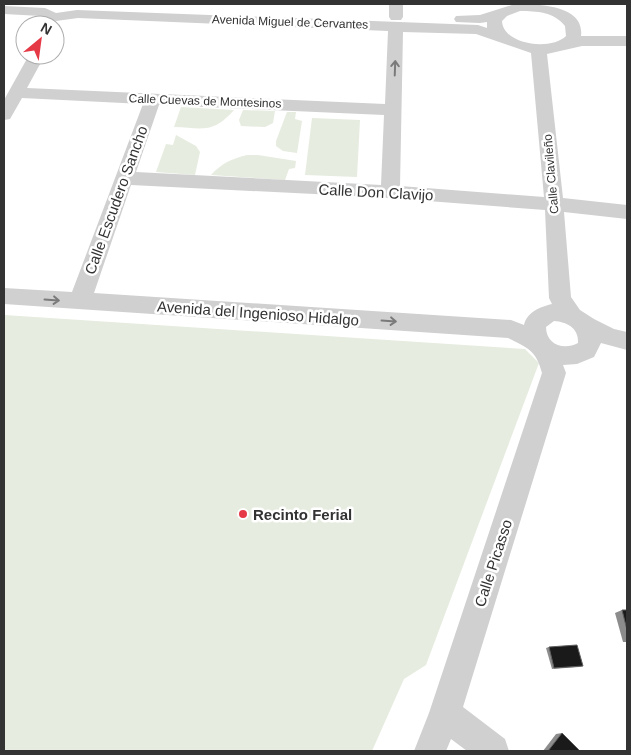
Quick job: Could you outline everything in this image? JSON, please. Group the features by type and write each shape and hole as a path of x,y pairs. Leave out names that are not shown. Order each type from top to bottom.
{"street":[{"name":"Avenida Miguel de Cervantes","path":"4,10 52,15 80,8 480,20 519,7 552,11 570,21"},
{"path":"499,14 494,21 494,27 502,38"},
{"name":"Avenida Miguel de Cervantes","path":"396,16 478,30 522,47 539,50"},
{"path":"390,192 396,16"},
{"path":"570,21 598,29 627,32"},
{"path":"564,46 575,35 574,26 570,21"},
{"path":"539,50 582,41 627,41"},
{"name":"Calle Clavileño","path":"539,50 554,203 559,313"},
{"path":"4,115 32,65"},
{"name":"Calle Cuevas de Montesinos","path":"16,93 393,110"},
{"name":"Calle Escudero Sancho","path":"80,301 153,99"},
{"name":"Calle Don Clavijo","path":"123,178 554,203 627,212"},
{"name":"Avenida del Ingenioso Hidalgo","path":"4,296 511,329 559,313"},
{"path":"559,313 600,334 619,340"},
{"path":"559,313 534,329 545,354 566,366 582,352 619,340"},
{"path":"559,313 589,334 582,352"},
{"name":"Avenida del Ingenioso Hidalgo","path":"511,329 545,354"},
{"name":"Calle Picasso","path":"430,751 445,712 545,354"},
{"path":"445,712 493,751"}],"shaded area":[{"path":"181,107 234,110 220,123 207,128 174,127"},
{"path":"243,110 275,111 273,123 265,127 241,126 239,120"},
{"path":"287,112 296,112 295,119 302,121 297,153 283,151 276,146 276,141"},
{"path":"312,118 360,120 357,177 305,175"},
{"path":"176,135 196,146 200,152 195,175 156,172 166,144 173,145"},
{"path":"247,155 296,161 295,168 289,169 285,180 211,175 227,162"},
{"name":"Recinto Ferial","path":"4,315 525,349 539,363 426,665 404,679 372,751 4,751"}],"building":[{"path":"622,610 627,610 627,630"},
{"path":"577,645 583,666 554,668 549,647"},
{"path":"562,733 580,751 548,751"}],"place":[{"name":"Recinto Ferial","path":"243,514"}]}
